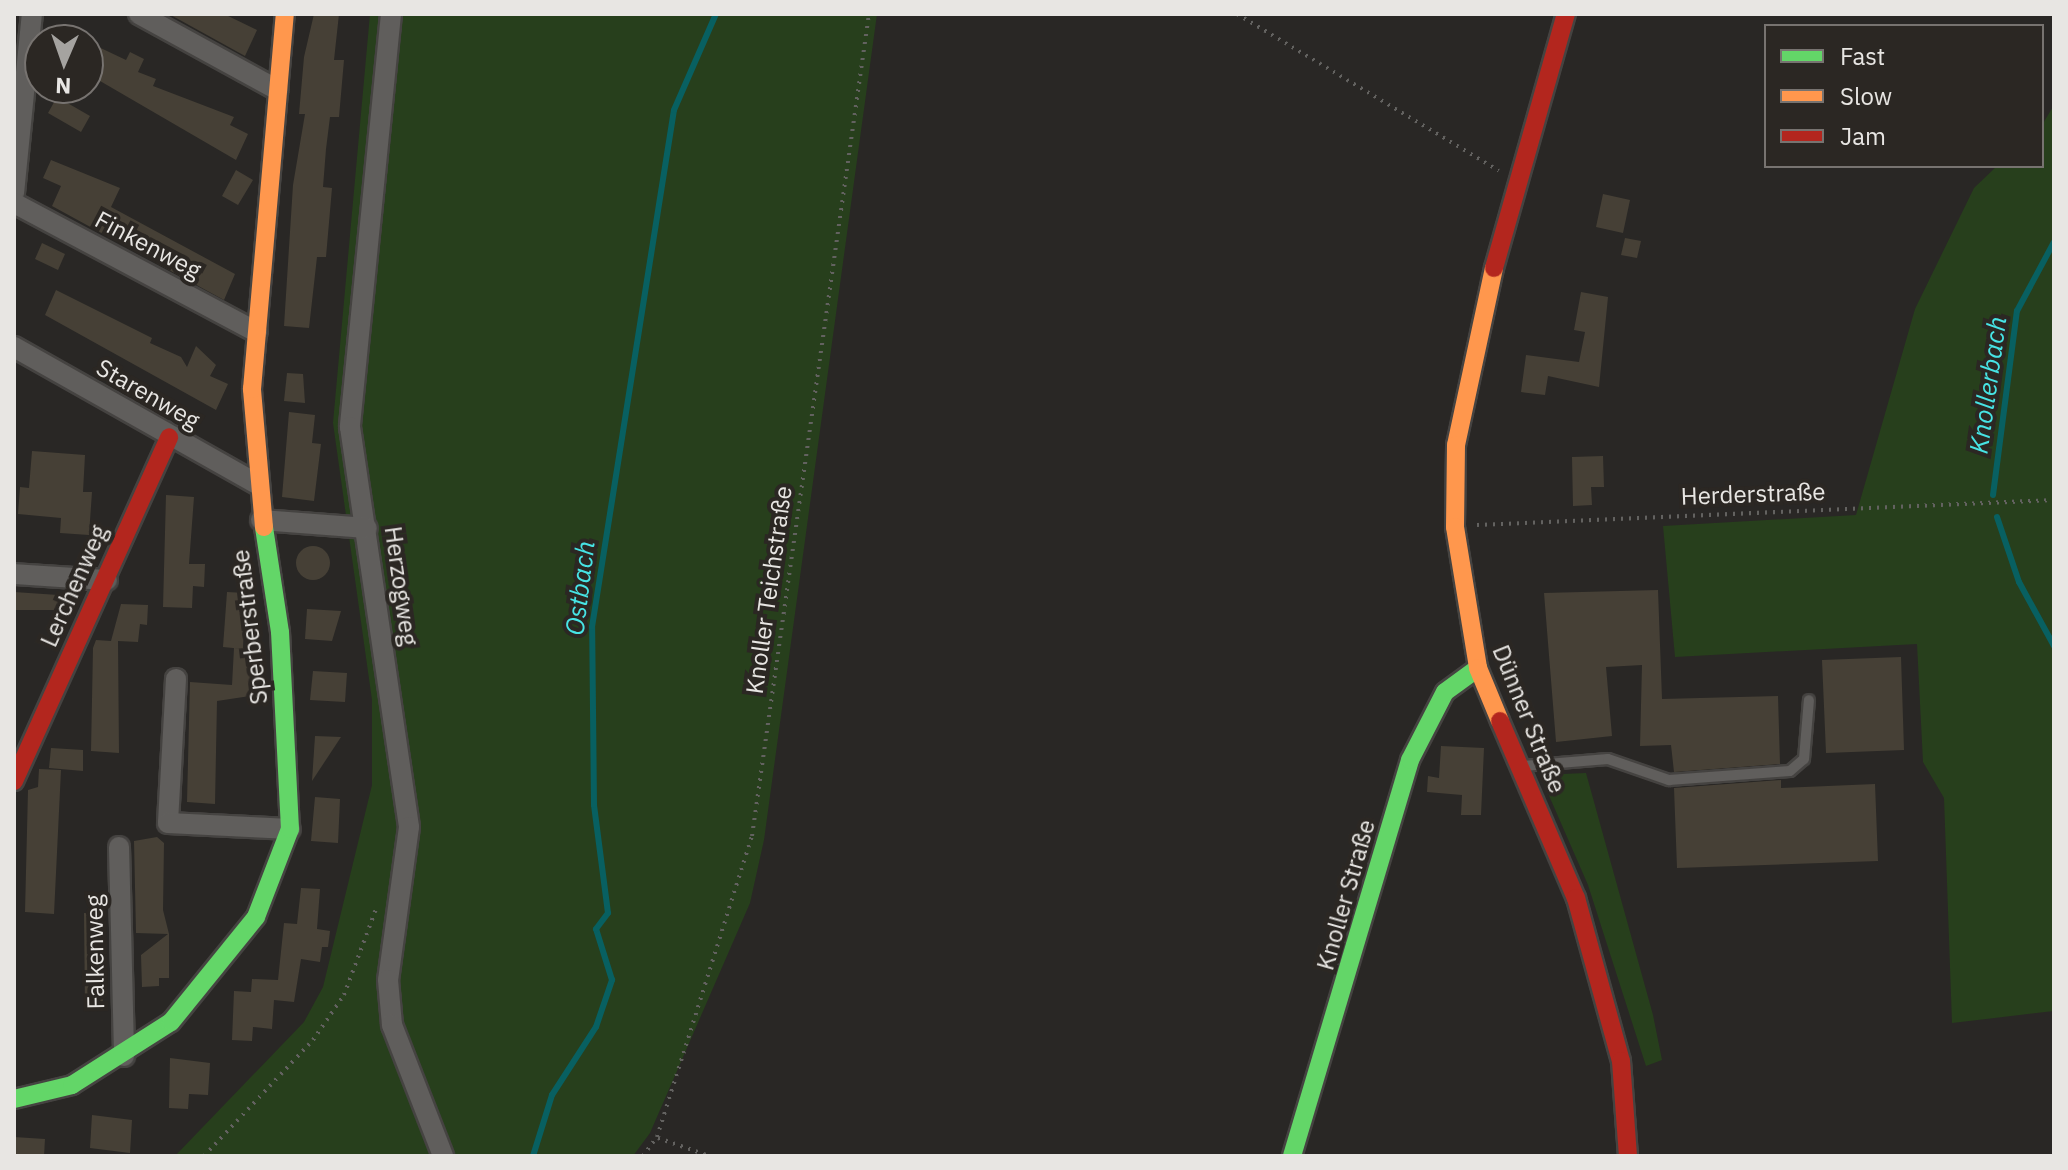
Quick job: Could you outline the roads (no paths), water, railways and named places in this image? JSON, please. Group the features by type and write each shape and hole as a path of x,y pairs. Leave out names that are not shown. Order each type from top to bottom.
{"street":[{"path":"14,193 32,14"},
{"path":"139,14 278,90"},
{"name":"Sperberstraße","path":"14,1099 72,1085 124,1056 171,1022 256,917 290,829 280,632 257,484 257,332 285,14"},
{"name":"Herzogweg","path":"391,14 350,427 409,827 388,980 392,1025 443,1156"},
{"name":"Dünner Straße","path":"1566,14 1475,333 1456,445 1455,527 1478,668 1581,912 1621,1061 1628,1156"},
{"name":"Finkenweg","path":"14,203 257,332"},
{"name":"Starenweg","path":"14,347 257,484"},
{"name":"Lerchenweg","path":"14,781 19,756 107,580 169,437"},
{"path":"261,520 367,528"},
{"path":"14,574 107,580"},
{"name":"Knoller Straße","path":"1292,1156 1410,760 1445,692 1478,668"},
{"path":"176,679 168,823 290,829"},
{"name":"Falkenweg","path":"119,847 124,1056"}],"lane":[{"path":"1521,767 1608,759 1669,780 1790,771 1804,759 1809,700"}],"waterway":[{"name":"Ostbach","path":"533,1156 552,1095 596,1027 612,980 596,929 608,913 594,805 592,627 674,110 716,14"},
{"name":"Knollerbach","path":"1993,495 2017,311 2054,242"},
{"name":"Knollerbach","path":"1997,517 2019,582 2054,646"}]}
